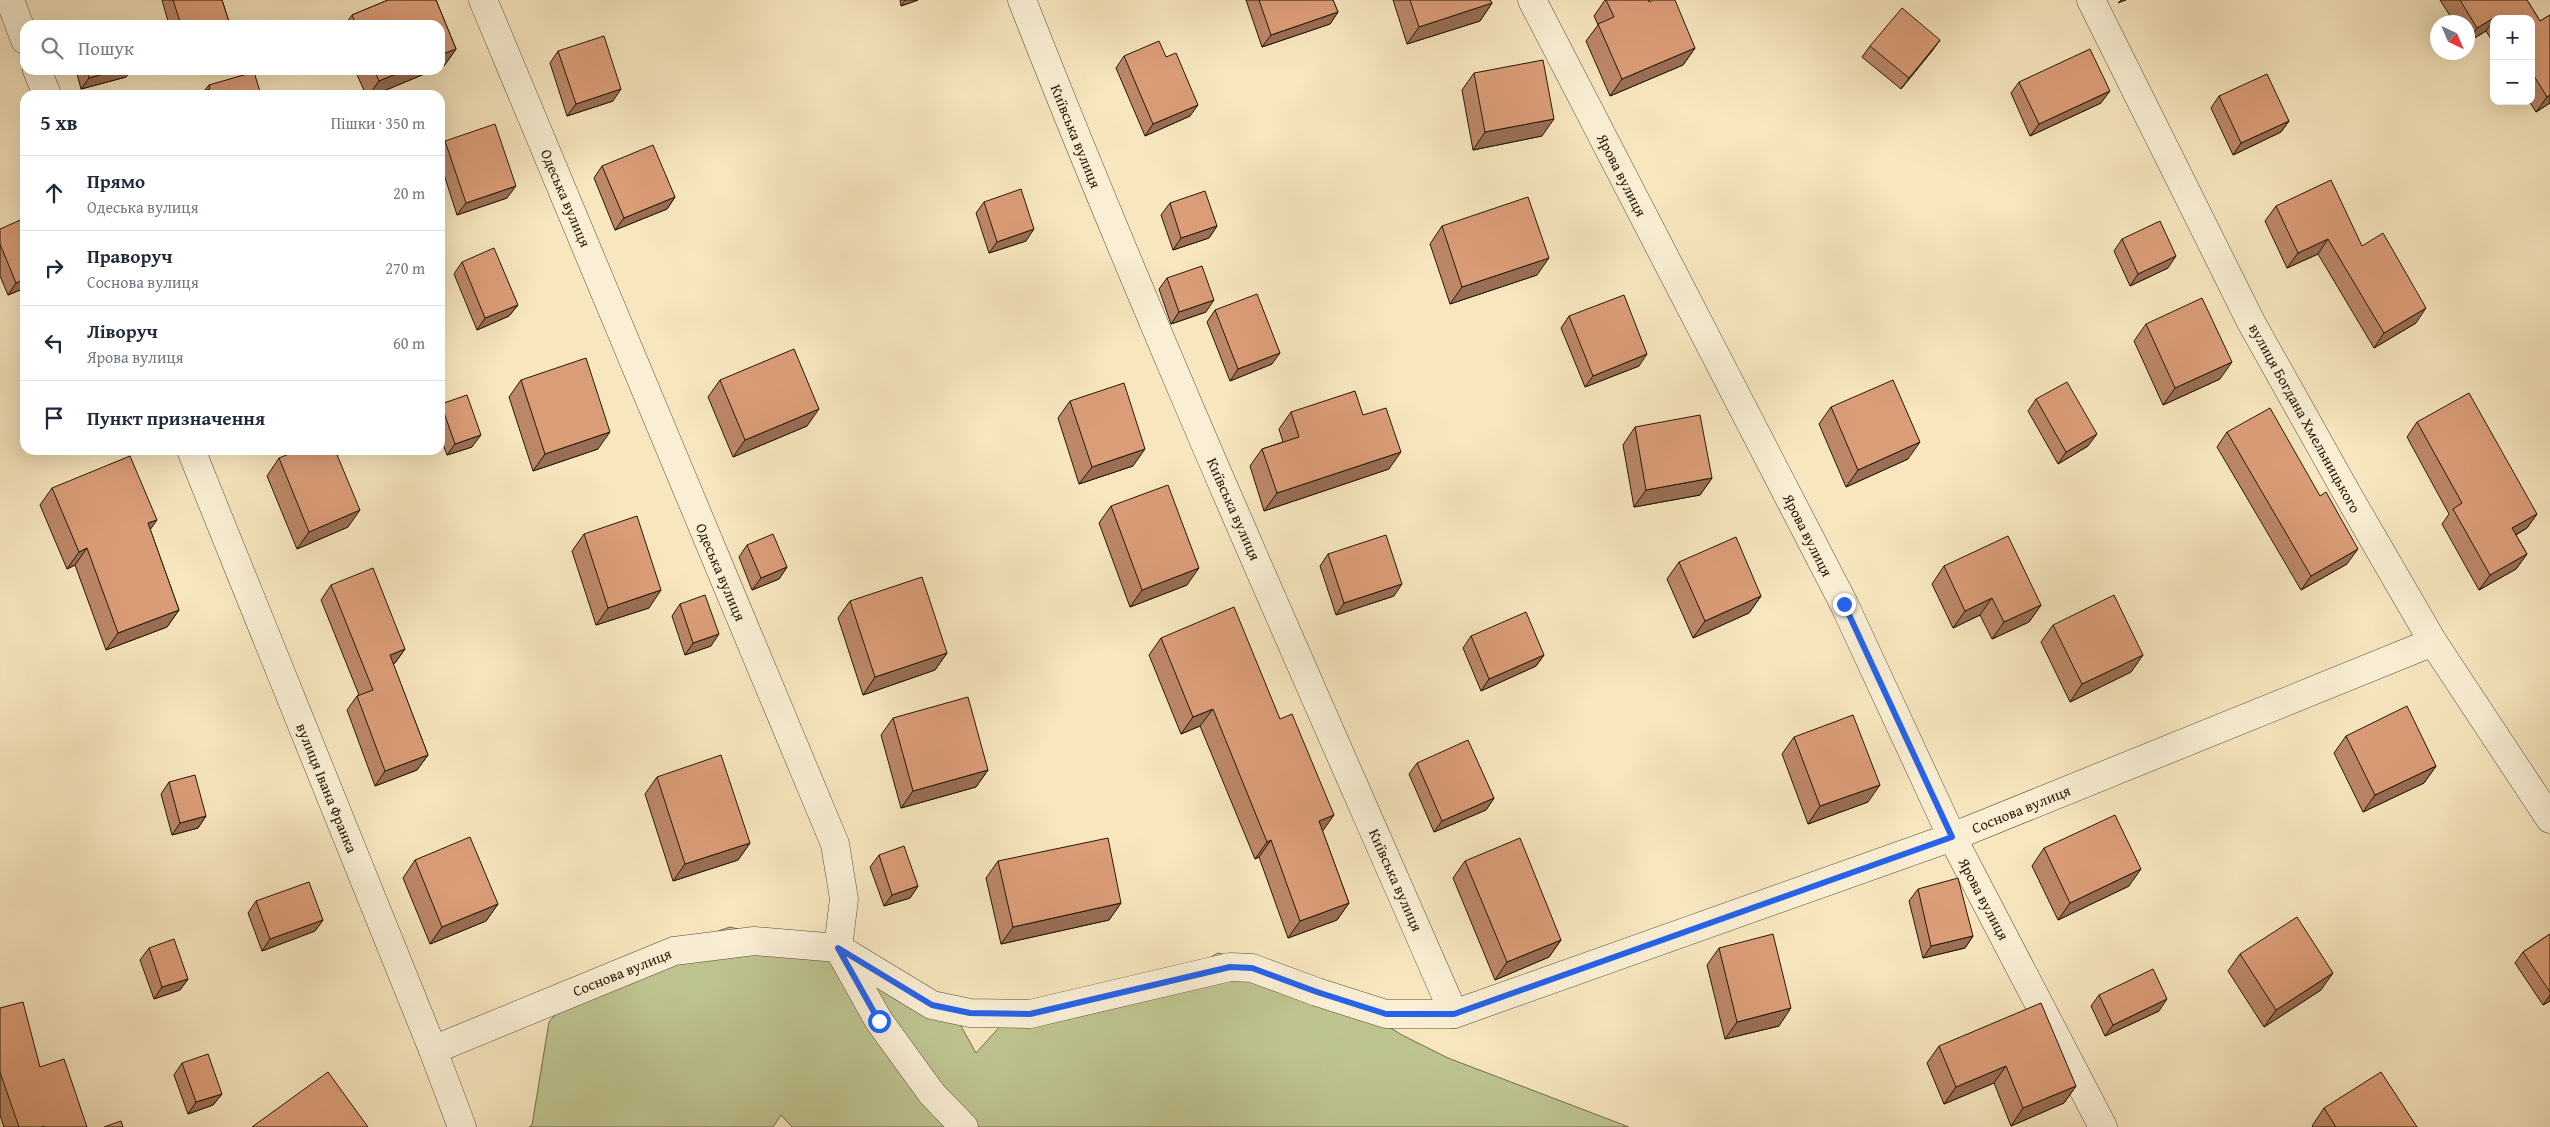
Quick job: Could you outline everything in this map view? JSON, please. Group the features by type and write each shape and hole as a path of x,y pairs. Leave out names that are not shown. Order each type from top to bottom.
{"street":[{"name":"Одеська вулиця","path":"483,0 835,844 844,899 838,948"},
{"name":"Київська вулиця","path":"1022,0 1086,162 1177,378 1454,1014"},
{"name":"Ярова вулиця","path":"1532,0 1844,604 1952,837 2103,1127"},
{"name":"вулиця Богдана Хмельницького","path":"2090,0 2251,322 2433,642 2550,819"},
{"path":"11,5 20,28"},
{"path":"39,75 45,90"},
{"name":"вулиця Івана Франка","path":"193,455 433,1050 462,1127"},
{"name":"Соснова вулиця","path":"433,1050 674,950 754,942 838,948 932,1005 970,1013 1030,1014 1230,967 1252,968 1317,992 1386,1014 1454,1014 1952,837 2433,642"},
{"path":"838,948 879,1021 932,1094 964,1127"}],"green space":[{"path":"730,927 814,948 956,1017 976,1053 1014,1011 1188,970 1218,953 1303,973 1402,1035 1448,1058 1629,1127 792,1127 781,1115 773,1127 529,1127 532,1125 549,1022 590,974"}],"building":[{"path":"173,0 222,0 228,20 179,20"},
{"path":"388,0 436,0 444,20 354,20 352,15"},
{"path":"1259,0 1333,0 1338,12 1271,35"},
{"path":"1410,0 1490,0 1492,3 1419,27"},
{"path":"1606,0 1649,0 1649,2 1653,0 1675,0 1695,48 1622,79 1598,24 1614,17"},
{"path":"2460,0 2527,0 2540,21 2550,15 2550,95 2547,97 2535,78 2535,15 2490,15 2490,20 2477,28 2475,15 2469,15"},
{"path":"1902,8 1940,40 1909,78 1870,46"},
{"path":"445,22 456,49 445,53"},
{"path":"604,36 621,89 576,104 558,51"},
{"path":"1159,41 1166,57 1176,53 1198,105 1153,124 1124,56"},
{"path":"2090,49 2110,91 2039,124 2019,82"},
{"path":"1543,60 1554,119 1485,132 1474,73"},
{"path":"2267,74 2289,121 2241,143 2219,96"},
{"path":"88,75 100,75 89,78"},
{"path":"244,75 255,75 259,90 207,90 210,89 209,85"},
{"path":"376,75 393,75 379,81"},
{"path":"495,124 516,186 466,203 445,141"},
{"path":"653,145 675,197 624,218 602,166"},
{"path":"2331,180 2362,246 2383,233 2426,308 2384,333 2328,239 2298,253 2276,206"},
{"path":"1021,189 1034,229 997,242 984,202"},
{"path":"1205,191 1217,226 1181,238 1170,203"},
{"path":"1528,197 1549,258 1462,287 1442,226"},
{"path":"20,220 20,281 16,283 0,244 0,229"},
{"path":"2160,221 2176,256 2138,274 2122,239"},
{"path":"494,248 518,305 485,318 462,262"},
{"path":"1202,266 1214,300 1179,312 1167,278"},
{"path":"1257,294 1280,353 1238,369 1215,310"},
{"path":"1624,295 1647,354 1593,376 1569,316"},
{"path":"2202,298 2232,362 2175,388 2146,324"},
{"path":"794,349 819,409 745,440 720,380"},
{"path":"586,358 610,432 545,454 521,380"},
{"path":"1893,380 1920,442 1858,470 1831,407"},
{"path":"2067,382 2097,434 2066,452 2036,399"},
{"path":"1124,383 1145,449 1092,467 1070,401"},
{"path":"1355,391 1363,415 1386,408 1401,452 1277,493 1262,449 1299,437 1291,412"},
{"path":"2469,393 2537,514 2512,528 2527,554 2490,575 2453,509 2462,503 2417,422"},
{"path":"467,395 481,435 455,444 445,415 445,403"},
{"path":"2270,408 2320,496 2326,492 2358,549 2311,576 2227,432"},
{"path":"1700,415 1712,478 1646,490 1635,427"},
{"path":"286,455 337,455 360,510 309,532 279,458"},
{"path":"130,456 157,520 148,523 179,610 118,633 87,548 79,552 52,488"},
{"path":"1168,485 1199,568 1142,590 1111,506"},
{"path":"637,516 661,590 608,608 584,534"},
{"path":"773,534 787,567 761,578 747,545"},
{"path":"1386,535 1402,584 1344,603 1328,554"},
{"path":"2008,536 2041,605 2004,622 1992,598 1965,611 1944,566"},
{"path":"1736,537 1761,596 1705,621 1679,562"},
{"path":"373,568 405,649 390,655 428,755 385,771 357,696 373,690 331,585"},
{"path":"922,577 947,653 875,677 850,601"},
{"path":"705,595 719,634 693,643 680,604"},
{"path":"2114,595 2143,655 2082,684 2053,625"},
{"path":"1234,607 1280,719 1292,714 1334,815 1319,821 1349,903 1300,921 1271,840 1267,842 1213,709 1193,717 1161,638"},
{"path":"1526,612 1544,655 1489,679 1471,636"},
{"path":"968,697 988,770 913,791 893,718"},
{"path":"2407,706 2436,766 2375,795 2346,736"},
{"path":"1853,715 1880,785 1820,806 1794,737"},
{"path":"1468,740 1494,798 1442,821 1417,763"},
{"path":"721,755 750,843 685,864 657,777"},
{"path":"195,775 206,816 180,823 169,782"},
{"path":"2115,815 2141,869 2070,903 2044,848"},
{"path":"470,837 498,904 442,927 415,860"},
{"path":"1108,838 1121,903 1013,927 998,861"},
{"path":"1520,838 1561,940 1507,962 1465,861"},
{"path":"904,846 918,886 892,895 879,855"},
{"path":"1958,878 1973,936 1931,946 1918,889"},
{"path":"309,882 323,920 270,939 256,901"},
{"path":"2297,917 2333,973 2276,1010 2240,954"},
{"path":"1773,934 1791,1008 1737,1022 1719,948"},
{"path":"2550,934 2550,992 2523,952"},
{"path":"174,939 188,979 162,987 149,948"},
{"path":"2153,969 2167,999 2113,1025 2099,995"},
{"path":"23,1002 40,1067 64,1059 87,1127 19,1127 0,1072 0,1008"},
{"path":"2041,1003 2076,1086 2023,1108 2006,1066 1956,1087 1939,1046"},
{"path":"208,1054 222,1094 196,1102 182,1063"},
{"path":"328,1072 368,1127 252,1127"},
{"path":"2381,1072 2417,1127 2336,1127 2324,1108"},
{"path":"121,1121 123,1127 104,1127"}],"route":[{"path":"879,1021 838,948 932,1005 970,1013 1030,1014 1101,999 1230,967 1252,968 1317,992 1386,1014 1454,1014 1952,837 1844,604"}]}
